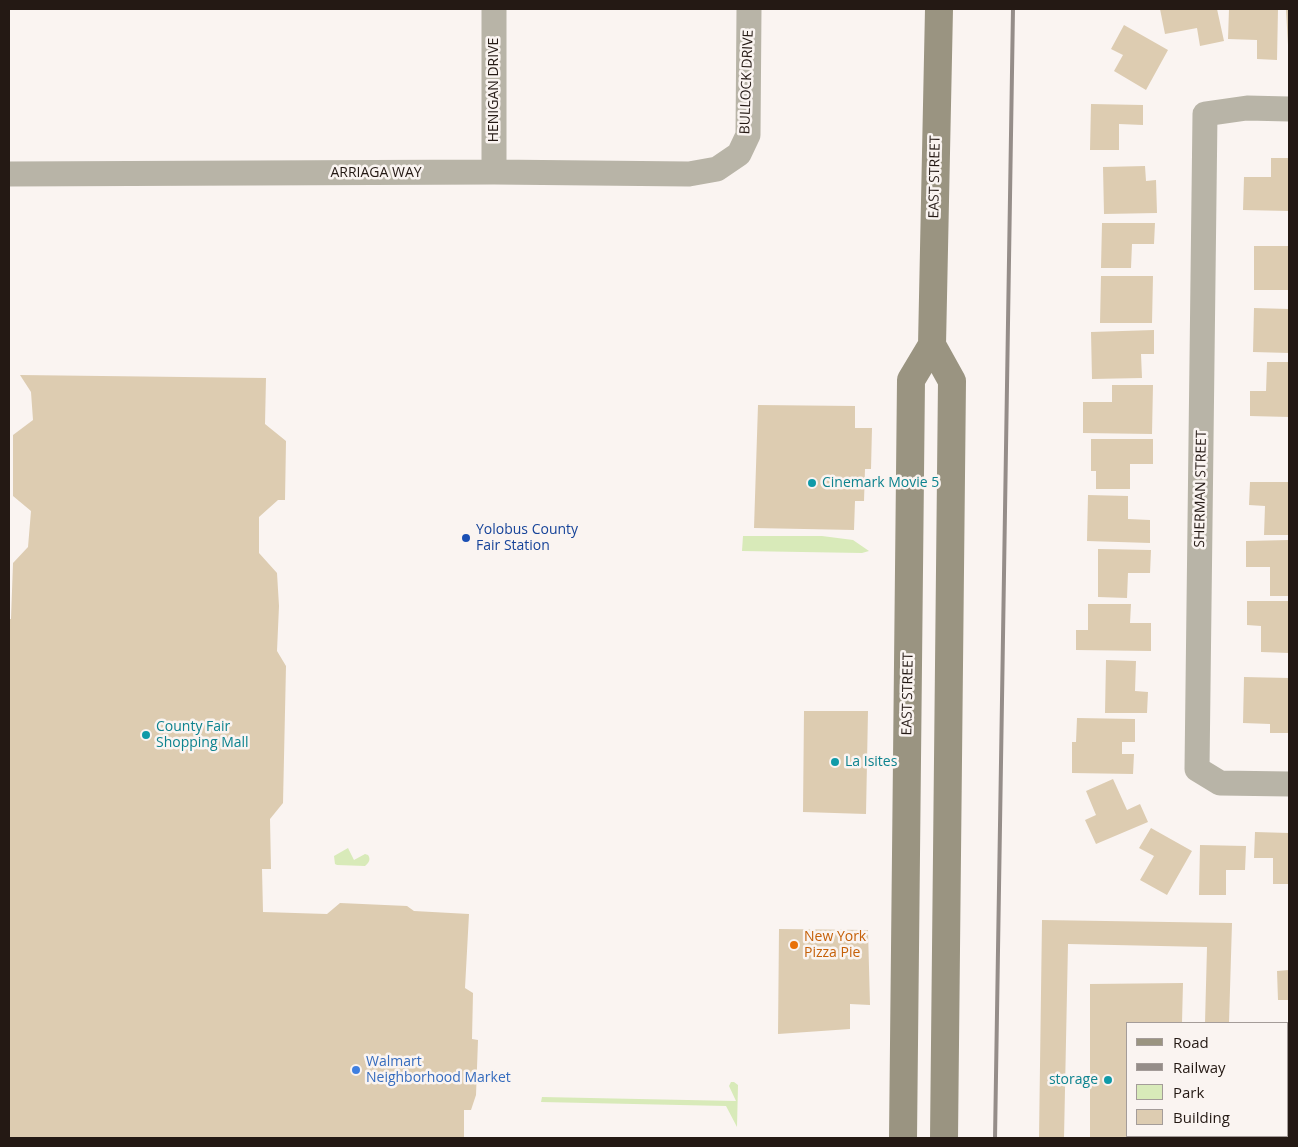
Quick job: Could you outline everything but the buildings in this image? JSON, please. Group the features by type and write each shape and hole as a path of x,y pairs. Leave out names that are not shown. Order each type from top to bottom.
{"street":[{"name":"HENIGAN DRIVE","path":"494,9 494,172"},
{"name":"BULLOCK DRIVE","path":"739,154 748,135 750,9"},
{"name":"EAST STREET","path":"903,1138 911,380 932,345 939,9"},
{"name":"SHERMAN STREET","path":"1289,109 1247,108 1205,114 1197,769 1220,783 1289,784"},
{"name":"ARRIAGA WAY","path":"9,174 494,172 689,174 717,169 739,154"},
{"path":"932,345 952,381 944,1138"}],"green space":[{"path":"743,536 822,536 853,540 869,551 862,553 742,551"},
{"path":"348,848 354,860 365,854 368,855 368,864 365,866 335,864 334,856"},
{"path":"731,1082 738,1085 737,1127 726,1106 541,1102 542,1097 736,1101 729,1086"}],"railway":[{"path":"995,1138 1013,9"}],"place":[{"name":"Cinemark Movie 5","path":"812,483"},
{"name":"Yolobus County Fair Station","path":"466,538"},
{"name":"County Fair Shopping Mall","path":"146,735"},
{"name":"La Isites","path":"835,762"},
{"name":"New York Pizza Pie","path":"794,945"},
{"name":"Walmart Neighborhood Market","path":"356,1070"},
{"name":"storage","path":"1108,1080"}]}
